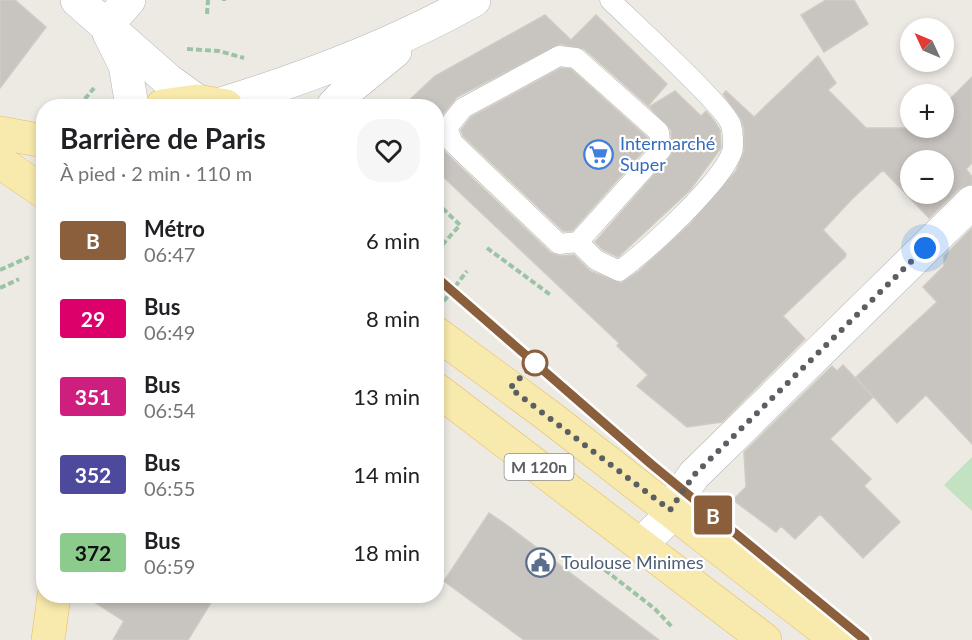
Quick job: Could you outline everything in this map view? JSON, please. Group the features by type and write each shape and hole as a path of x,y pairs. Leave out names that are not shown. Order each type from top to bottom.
{"main road":[{"path":"0,133 36,140"},
{"path":"0,162 36,187"},
{"name":"M 120n","path":"444,321 670,510 837,640"},
{"name":"M 120n","path":"444,395 765,640"},
{"path":"48,640 53,603"}],"street":[{"path":"77,0 168,80 205,99"},
{"path":"106,26 129,0"},
{"path":"233,99 300,80 422,29 474,0"},
{"path":"106,26 125,65 131,99"},
{"path":"340,99 422,29"},
{"path":"641,544 664,522 694,475 972,202"}],"lane":[{"path":"578,242 596,260 619,271 645,252 722,172 732,150 731,123 715,102 610,0"},
{"path":"559,56 576,58 659,132 661,150 578,242 559,244 453,143 447,128 463,108 559,56"}],"path":[{"path":"207,14 208,0"},
{"path":"183,50 219,51 252,61"},
{"path":"444,210 460,225 444,243"},
{"path":"487,248 552,296"},
{"path":"0,270 28,257"},
{"path":"444,311 467,271"},
{"path":"0,288 19,279"},
{"path":"605,570 655,609 673,628"}],"green space":[{"path":"972,457 972,511 944,485"}],"building":[{"path":"0,0 15,0 46,27 0,88"},
{"path":"826,0 854,0 868,24 824,52 801,15"},
{"path":"545,15 571,40 596,15 667,84 648,106 584,49 560,44 457,97 444,113 444,99 410,99 435,76"},
{"path":"818,56 836,83 828,90 866,128 900,128 900,138 954,138 954,95 972,77 972,163 966,169 972,177 972,184 959,189 954,194 954,150 900,150 900,188 883,170 823,230 846,254 783,316 805,339 722,422 687,427 637,386 648,375 617,346 619,343 444,178 444,150 551,253 560,256 574,255 590,271 621,283 639,271 690,224 736,171 744,152 744,129 741,119 723,94 726,91 754,117"},
{"path":"561,68 571,69 648,138 648,146 572,231 563,231 463,136 461,130 471,117"},
{"path":"675,91 701,116 706,111 715,122 720,130 721,148 690,190 618,257 603,250 595,242 672,154 671,130 649,107"},
{"path":"916,204 943,204 929,218"},
{"path":"972,228 972,444 926,395 897,423 856,377 937,302 923,287 944,266 944,256"},
{"path":"843,365 873,397 830,439 871,479 864,486 900,522 863,558 820,514 795,539 781,526 776,532 733,500 746,487 744,452 832,366 837,371"},
{"path":"489,513 659,640 524,640 444,581"},
{"path":"96,603 211,603 188,640 113,640 124,621"}],"metro line":[{"name":"B","path":"444,284 651,464 865,640"}],"place":[{"name":"Intermarché Super","path":"599,154"},
{"name":"Toulouse Minimes","path":"540,563"}],"route":[{"path":"535,363 510,388 670,510 694,475 925,248"}]}
